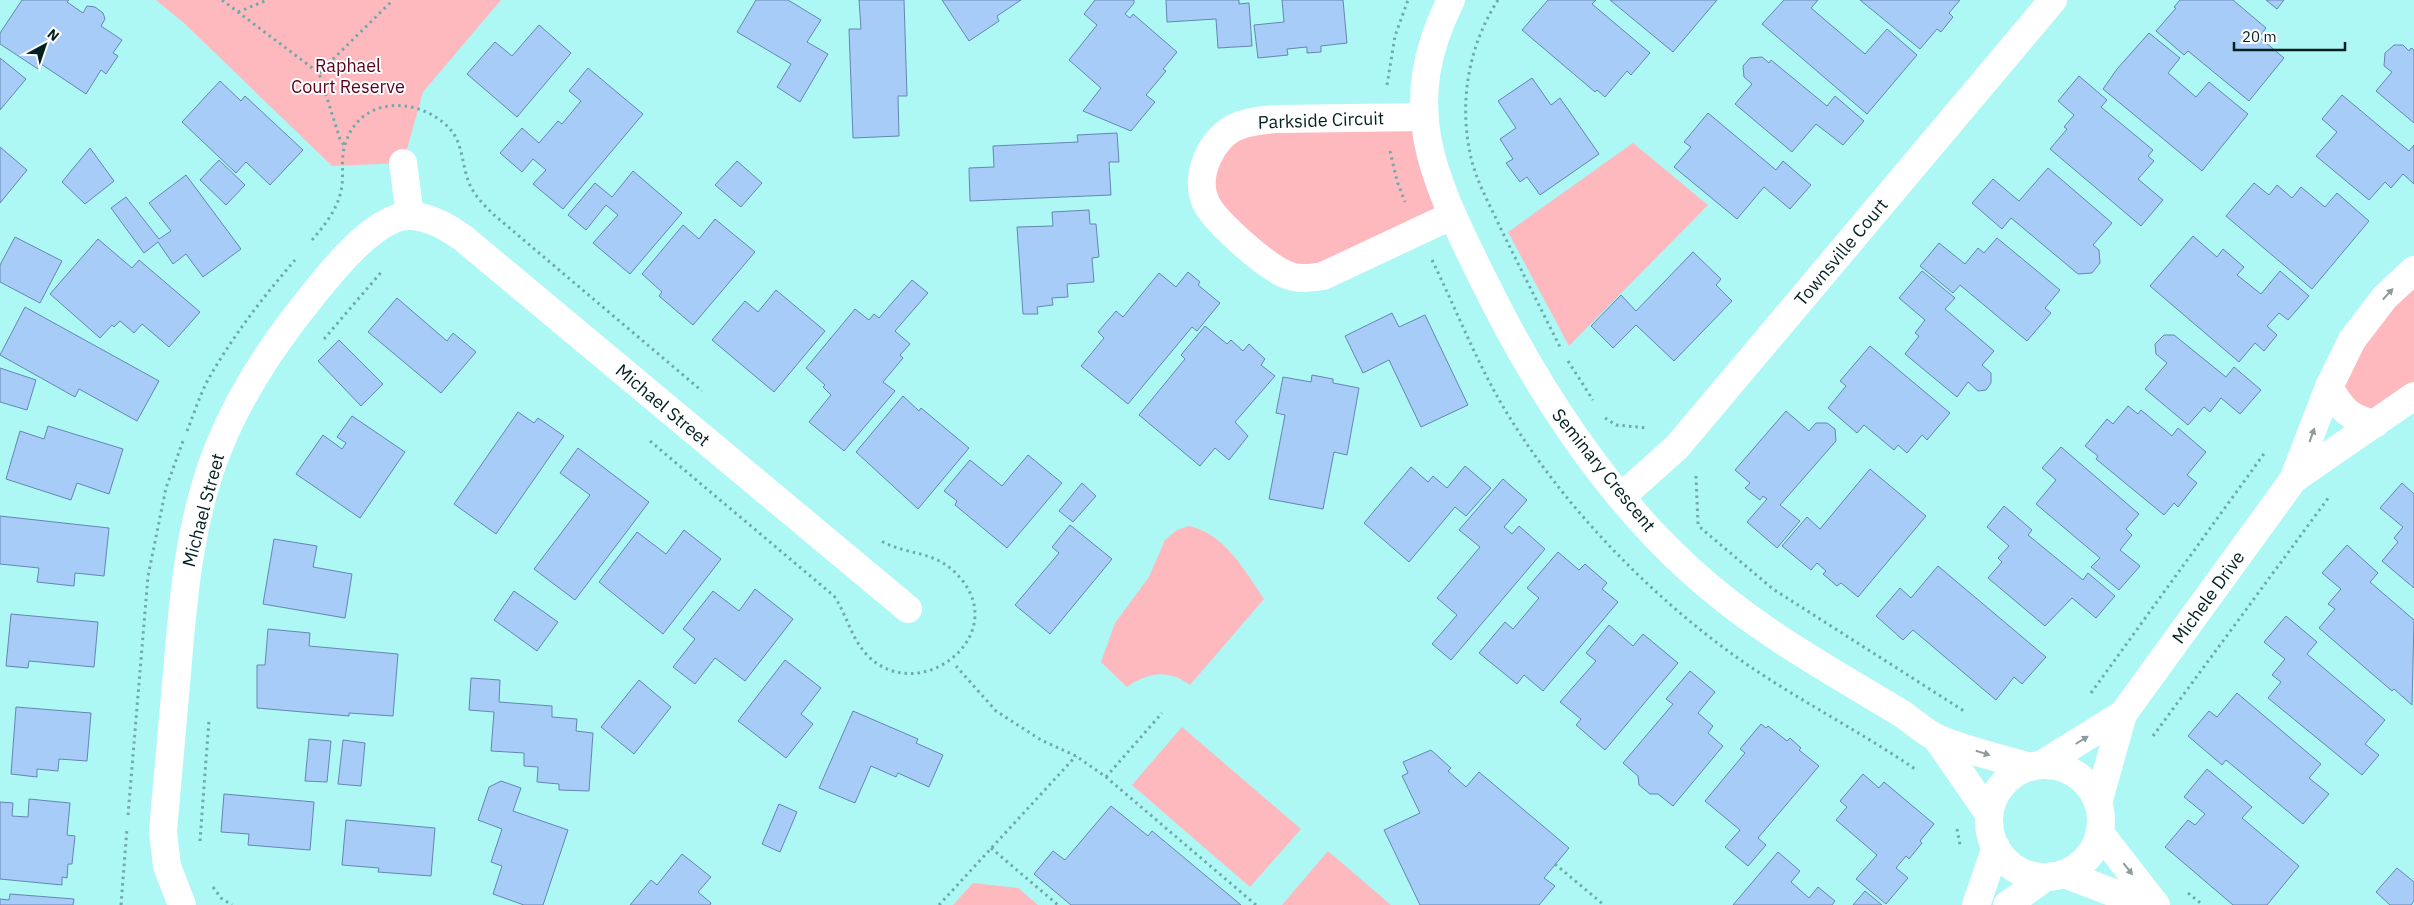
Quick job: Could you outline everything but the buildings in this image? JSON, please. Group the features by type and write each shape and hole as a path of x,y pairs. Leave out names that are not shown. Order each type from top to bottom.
{"street":[{"name":"Seminary Crescent","path":"1451,0 1433,45 1426,76 1424,117 1429,154 1451,216 1508,330 1530,370 1579,445 1621,497 1690,570 1740,610 1810,659 1900,713 1937,739 2036,766"},
{"name":"Townsville Court","path":"1621,497 1677,447 2053,0"},
{"name":"Parkside Circuit","path":"1424,117 1276,119 1256,121 1237,126 1224,135 1212,149 1204,167 1202,184 1206,202 1219,220 1266,262 1285,274 1304,278 1329,273 1451,216"},
{"path":"403,163 410,215"},
{"name":"Michael Street","path":"182,905 167,866 164,851 164,821 188,559 201,503 218,450 247,388 267,353 347,253 368,236 396,218 410,215 435,221 463,238 908,609"},
{"name":"Michele Drive","path":"2098,802 2123,714 2293,480 2329,387 2352,340 2384,297 2414,270"},
{"path":"2329,387 2346,413 2359,420 2375,424"},
{"name":"Michele Drive","path":"2293,480 2414,396"},
{"name":"Michele Drive","path":"2036,766 2123,714"},
{"name":"Seminary Crescent","path":"1937,739 1989,814"},
{"path":"2007,905 2055,875 2080,865 2093,850 2100,833 2101,818 2098,802 2089,787 2076,774 2060,767 2036,766 2015,774 2002,785 1994,799 1989,814 1990,831 1996,847 2004,860 2016,869 2030,875 2055,875 2146,905"},
{"path":"2100,833 2156,905"},
{"path":"1976,905 1996,847"}],"path":[{"path":"222,0 319,73 340,139 345,146"},
{"path":"238,12 267,0"},
{"path":"319,73 392,0"},
{"path":"1386,93 1395,36 1408,0"},
{"path":"1498,0 1477,40 1471,62 1467,88 1466,122 1470,154 1482,189 1562,351"},
{"path":"307,246 332,215 341,192 341,164 345,146 353,128 363,118 387,105 400,104 424,109 437,118 454,135 461,148 467,178 472,189 486,207 705,393"},
{"path":"1390,149 1397,181 1408,208"},
{"path":"121,905 148,576 166,488 208,380 268,291 302,252"},
{"path":"323,340 386,266"},
{"path":"1567,360 1594,400"},
{"path":"1604,417 1616,425 1648,427 1655,434"},
{"path":"647,438 834,596 842,607 858,644 880,666 908,674 921,674 946,664 963,648 971,630 975,609 969,593 962,580 934,557 896,549 880,540"},
{"path":"2085,700 2271,444"},
{"path":"1694,468 1696,473 1698,524 1702,529 1774,589 1970,714"},
{"path":"2147,744 2331,495"},
{"path":"956,666 996,711 1041,740 1076,756 1106,777 1256,905"},
{"path":"200,844 210,711"},
{"path":"1106,777 1162,713"},
{"path":"939,905 1076,756"},
{"path":"1956,825 1961,854"},
{"path":"991,848 1058,905"},
{"path":"1556,864 1604,905"},
{"path":"209,881 221,898 232,905"}],"green space":[{"name":"Raphael Court Reserve","path":"156,0 501,0 423,92 403,163 332,166 184,23"},
{"path":"1424,117 1451,216 1304,278 1237,237 1204,167 1224,135"},
{"path":"1633,143 1708,205 1569,346 1508,232"},
{"path":"2414,270 2414,396 2390,413 2346,413 2339,363"},
{"path":"1189,526 1202,530 1224,545 1264,599 1190,685 1174,676 1158,674 1143,678 1127,687 1101,662 1115,623 1149,577 1165,540 1177,530"},
{"path":"1182,727 1301,829 1250,887 1132,785"},
{"path":"1328,851 1391,905 1282,905"},
{"path":"973,883 1018,888 1038,905 953,905"}]}
